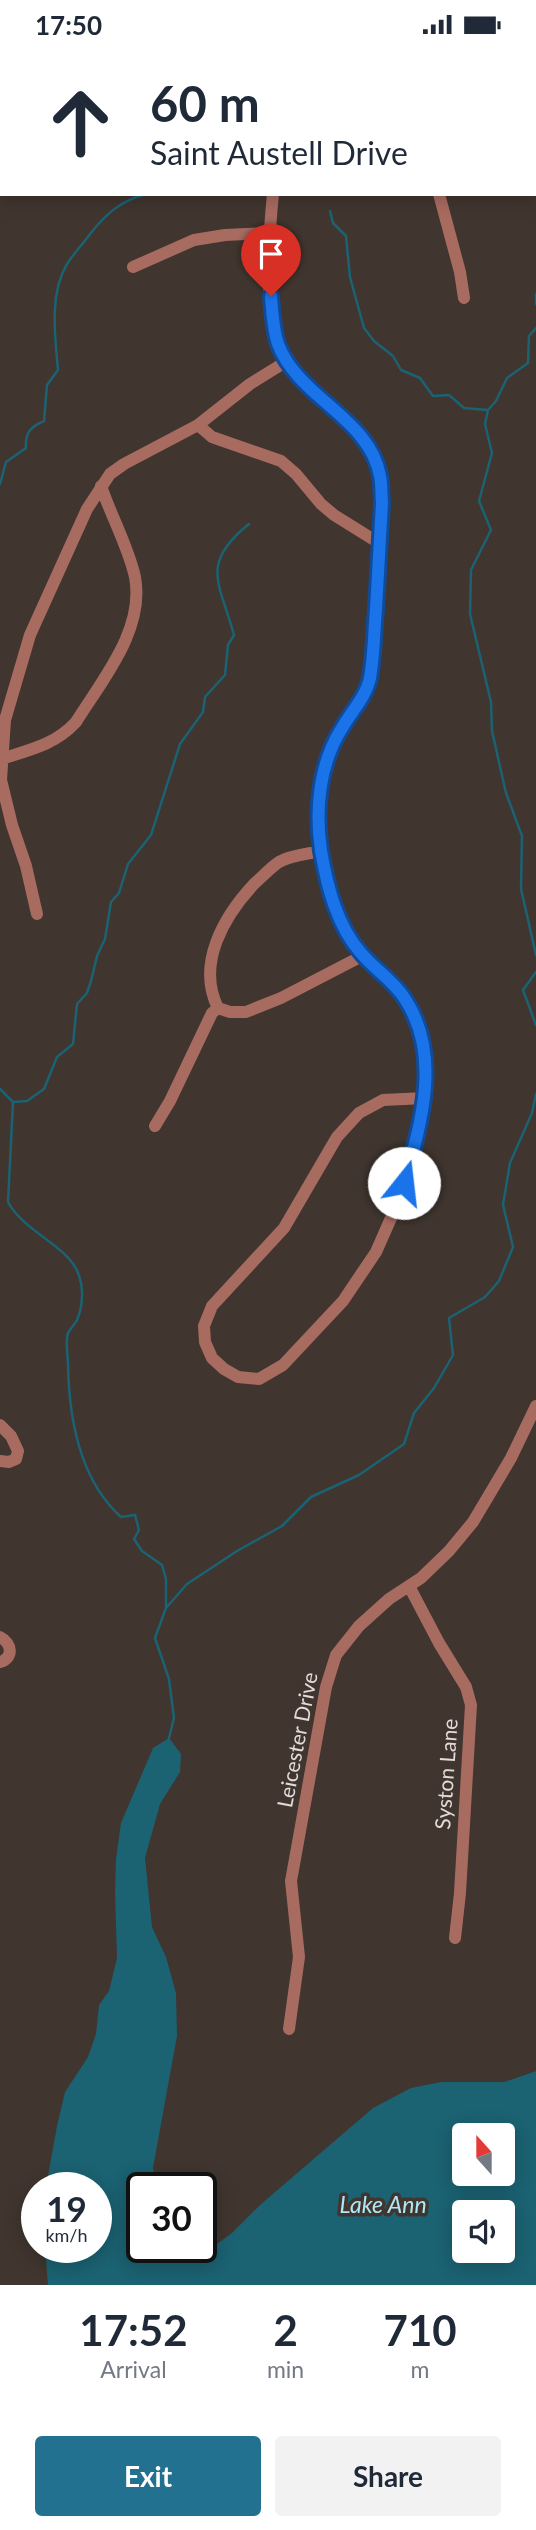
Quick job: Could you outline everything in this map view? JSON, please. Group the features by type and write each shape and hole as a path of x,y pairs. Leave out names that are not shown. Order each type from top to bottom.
{"street":[{"path":"273,196 269,233 272,315 278,344 287,361 314,392 356,431 372,452 380,475 382,503 369,681 329,753 318,814 321,851 336,910 348,936 362,955 387,976 406,1000 419,1029 425,1061 425,1098 418,1135 395,1209 376,1252 343,1301 283,1365 259,1379 238,1377 224,1370 212,1358 205,1342 204,1326 212,1305 284,1228 331,1147 359,1113 383,1100 425,1098"},
{"path":"440,196 460,272 464,299"},
{"path":"133,267 194,240 269,233"},
{"path":"37,914 1,780 5,720 30,635 87,509 110,474 198,425 250,384 287,361"},
{"path":"198,425 212,437 281,461 334,516 379,543"},
{"path":"1,759 49,744 64,735 76,722 129,633 135,613 135,576 101,486"},
{"path":"218,1008 210,987 210,970 219,933 228,916 239,900 279,862 321,851"},
{"path":"218,1008 230,1012 246,1012 362,955"},
{"path":"155,1126 170,1101 212,1013 218,1008"},
{"name":"Leicester Drive","path":"289,2029 299,1957 291,1881 326,1687 336,1655 359,1626 449,1551 473,1522 533,1420 536,1406"},
{"path":"0,1426 0,1433"},
{"path":"0,1426 11,1436 18,1451 16,1459 9,1462 0,1461"},
{"name":"Syston Lane","path":"409,1586 466,1687 471,1705 455,1938"},
{"path":"0,1637 8,1642 10,1655 6,1661 0,1663"}],"water":[{"name":"Lake Ann","path":"169,1738 181,1754 180,1772 160,1804 145,1858 152,1927 166,1957 176,1993 177,2036 154,2172 126,2172 126,2263 217,2263 217,2244 373,2108 411,2088 441,2082 504,2082 536,2071 536,2285 48,2285 46,2263 112,2263 112,2172 49,2172 65,2092 88,2057 96,2034 99,2005 109,1991 117,1958 115,1892 121,1823 153,1748"}],"waterway":[{"path":"0,484 6,462 26,448 29,431 44,421 47,385 58,370 55,302 61,276 67,264 108,214 121,204 140,196"},
{"path":"330,211 333,223 346,236 350,277 364,328 374,341 393,356 401,370 420,378 433,396 449,395 464,408 487,410"},
{"path":"536,294 536,304"},
{"path":"536,328 529,336 528,363 507,378 496,401 488,410 485,424 492,453 479,501 491,530 471,570 470,614 491,702 492,731 506,793 522,836 521,889 536,955"},
{"path":"13,1102 27,1101 44,1089 57,1057 73,1044 77,1004 87,993 97,956 105,939 111,902 119,893 128,864 151,835 180,744 203,712 205,697 225,675 228,645 234,635 219,588 219,563 233,538 249,524"},
{"path":"536,972 523,990 536,1025"},
{"path":"0,1089 13,1102 8,1202 24,1222 73,1263 81,1284 81,1309 68,1333 67,1345 74,1427 86,1467 107,1502 121,1517 135,1515 139,1530 134,1539 142,1551 162,1565 166,1579 166,1608"},
{"path":"168,1742 174,1718 169,1679 155,1638 166,1608 187,1584 237,1551 282,1526 311,1497 359,1475 404,1444 414,1413 434,1388 453,1355 449,1318 485,1297 499,1281 513,1247 503,1205 510,1163 532,1113 536,1094"}],"route":[{"path":"271,296 278,344 287,361 295,373 356,431 372,452 380,475 382,503 369,681 357,707 341,729 329,753 321,784 318,814 321,851 327,879 336,910 348,936 362,955 387,976 406,1000 419,1029 425,1061 425,1098 421,1125 404,1183"}]}
